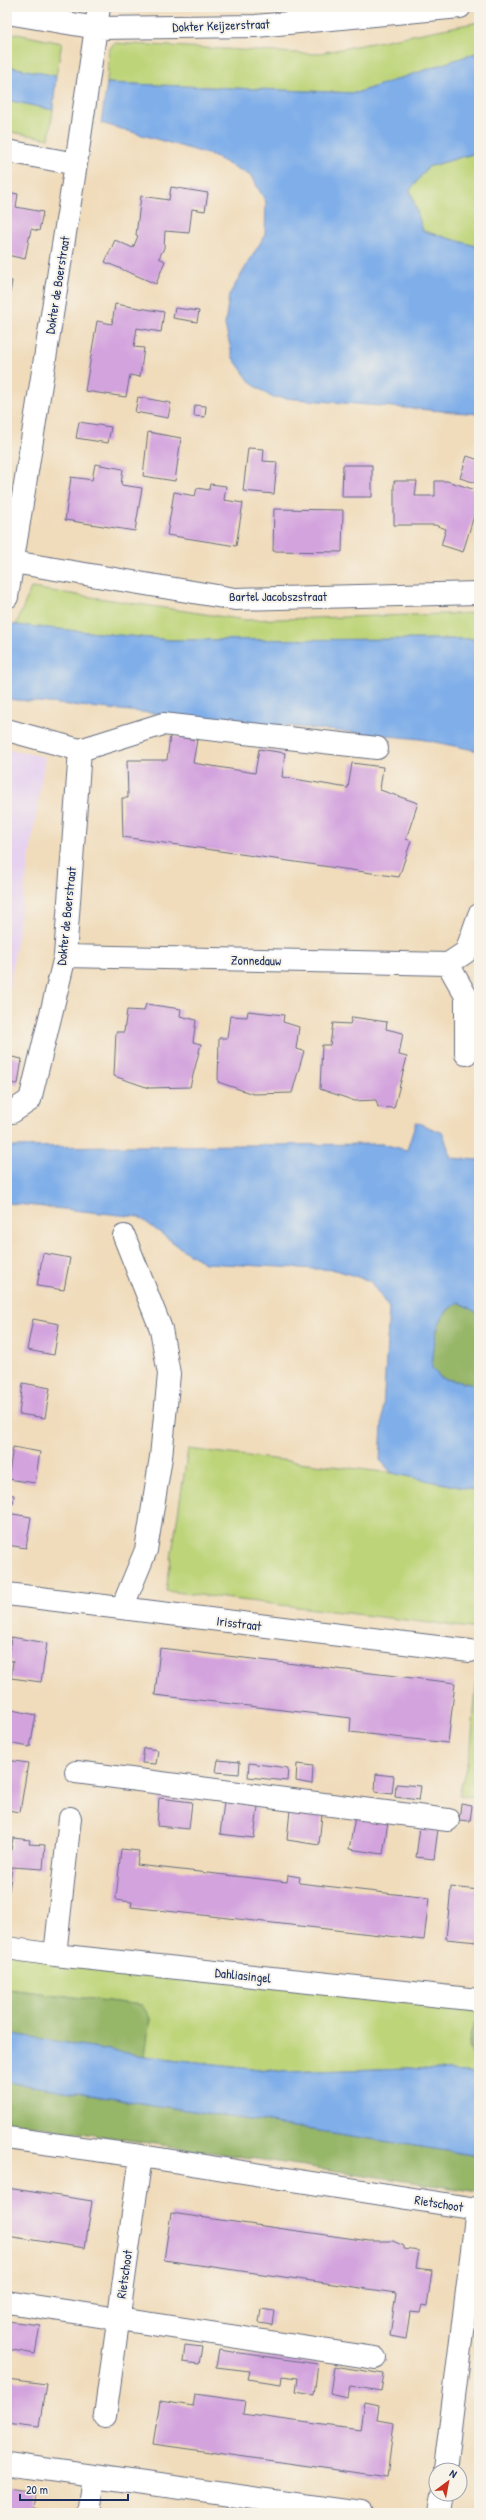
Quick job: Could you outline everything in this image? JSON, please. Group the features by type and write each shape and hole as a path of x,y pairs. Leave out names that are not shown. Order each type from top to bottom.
{"street":[{"name":"Dokter Keijzerstraat","path":"7,13 256,26 460,7"},
{"name":"Dokter de Boerstraat","path":"7,597 10,562 76,164 98,17"},
{"path":"7,152 76,164"},
{"name":"Bartel Jacobszstraat","path":"10,562 235,599 479,593"},
{"path":"7,730 80,750 163,724 377,748"},
{"name":"Dokter de Boerstraat","path":"7,1111 12,1112 30,1100 64,956 80,750"},
{"path":"466,1054 466,996 448,964 466,952 479,915"},
{"name":"Zonnedauw","path":"64,956 448,964"},
{"path":"122,1608 146,1550 161,1457 169,1374 161,1329 124,1236"},
{"name":"Irisstraat","path":"7,1594 470,1651"},
{"path":"76,1772 448,1820"},
{"path":"55,1955 70,1818"},
{"name":"Dahliasingel","path":"7,1948 55,1955 479,2000"},
{"name":"Rietschoot","path":"7,2138 141,2156 477,2209 446,2462"},
{"name":"Rietschoot","path":"105,2416 117,2320 141,2156"},
{"path":"7,2302 117,2320 375,2358"},
{"path":"7,2464 361,2513"},
{"path":"88,2513 93,2477"},
{"path":"440,2513 442,2502"}],"shaded area":[{"path":"7,749 45,757 7,1003"}],"green space":[{"path":"479,22 479,52 356,93 107,83 109,50 114,43 315,54"},
{"path":"7,32 62,43 56,76 7,66"},
{"path":"7,100 53,110 49,139 7,131"},
{"path":"479,152 479,247 423,231 410,190 428,167"},
{"path":"31,588 245,620 479,613 479,639 170,640 16,625"},
{"path":"459,1302 479,1314 479,1386 441,1378 432,1368 436,1330 439,1322 450,1308"},
{"path":"188,1449 392,1473 479,1491 479,1629 166,1591"},
{"path":"478,1665 479,1798 459,1795 471,1747"},
{"path":"7,1952 479,2011 469,2039 469,2044 471,2053 478,2066 479,2073 408,2068 286,2072 145,2056 150,2019 142,2005 7,1989"},
{"path":"7,1989 142,2005 150,2018 145,2056 7,2033"},
{"path":"479,2017 479,2065 470,2046 470,2035"},
{"path":"7,2082 479,2156 479,2192 7,2122"}],"water":[{"path":"479,52 479,152 428,167 410,190 423,231 479,247 479,414 271,397 251,383 233,358 225,325 229,295 265,235 266,202 251,176 211,155 101,123 107,83 356,93"},
{"path":"7,66 56,76 53,110 7,100"},
{"path":"7,624 170,640 479,639 479,751 420,739 7,699"},
{"path":"416,1122 443,1133 451,1158 479,1160 479,1314 459,1302 450,1308 444,1315 437,1330 432,1368 441,1378 479,1386 479,1491 392,1473 380,1460 389,1308 370,1281 336,1270 205,1263 186,1252 139,1217 7,1203 7,1147 382,1144 407,1150"},
{"path":"7,2033 145,2056 286,2072 408,2068 479,2073 479,2156 7,2082"}],"building":[{"path":"171,187 208,193 205,211 192,209 189,233 165,231 164,248 159,258 165,261 156,284 105,262 115,240 133,248 138,236 136,235 141,196 169,200"},
{"path":"7,192 18,194 16,207 43,212 39,231 31,229 25,259 7,255 9,242 7,241"},
{"path":"7,280 12,281 9,299 7,298"},
{"path":"115,304 164,312 161,332 137,328 134,347 144,348 140,377 130,375 126,397 85,391 97,321 112,324"},
{"path":"175,308 199,311 197,322 173,318"},
{"path":"138,397 171,403 168,418 135,412"},
{"path":"195,405 206,406 205,417 194,416"},
{"path":"79,422 111,427 108,443 76,438"},
{"path":"148,432 181,438 175,481 143,476"},
{"path":"248,448 264,449 263,461 277,462 274,494 243,491"},
{"path":"467,456 479,460 479,484 460,478"},
{"path":"95,464 123,469 121,485 142,488 135,531 65,520 71,477 92,480"},
{"path":"343,465 372,465 372,497 342,497"},
{"path":"394,481 417,481 415,496 435,496 435,481 447,481 479,491 479,499 463,552 441,545 446,529 435,525 394,525"},
{"path":"210,484 226,486 224,500 243,503 236,546 167,535 174,492 195,496 197,488 209,490"},
{"path":"274,509 343,510 342,552 273,551"},
{"path":"170,736 197,740 193,763 255,773 259,749 285,753 282,777 348,788 352,763 383,767 380,790 418,803 406,839 411,841 399,877 123,837 122,798 128,798 127,760 167,760"},
{"path":"146,1004 181,1009 180,1016 196,1020 193,1042 201,1044 190,1087 149,1088 114,1076 116,1032 124,1032 127,1010 144,1011"},
{"path":"248,1011 284,1015 283,1022 299,1027 296,1049 304,1051 292,1093 253,1094 218,1082 219,1038 227,1038 230,1016 247,1017"},
{"path":"352,1017 387,1022 386,1029 403,1033 399,1055 407,1057 394,1108 378,1107 376,1100 355,1101 320,1089 322,1045 330,1045 333,1023 350,1024"},
{"path":"7,1056 22,1059 18,1084 7,1083"},
{"path":"43,1253 70,1258 64,1290 37,1286"},
{"path":"33,1319 59,1324 54,1355 27,1350"},
{"path":"23,1383 50,1388 45,1418 19,1414"},
{"path":"13,1447 40,1452 35,1483 8,1479"},
{"path":"7,1494 14,1495 13,1504 7,1504"},
{"path":"7,1513 31,1517 26,1548 7,1545"},
{"path":"11,1637 47,1643 41,1682 11,1678 13,1661 8,1660"},
{"path":"160,1648 455,1683 448,1743 350,1732 351,1718 155,1695"},
{"path":"7,1709 36,1715 30,1747 7,1743"},
{"path":"144,1748 158,1750 156,1764 142,1763"},
{"path":"7,1760 28,1763 20,1812 7,1810"},
{"path":"218,1760 240,1762 239,1774 216,1772"},
{"path":"249,1763 288,1768 287,1781 248,1777"},
{"path":"297,1764 313,1766 312,1784 296,1781"},
{"path":"376,1774 394,1776 392,1794 375,1792"},
{"path":"396,1784 421,1786 419,1800 395,1797"},
{"path":"159,1798 192,1802 189,1829 157,1826"},
{"path":"224,1802 258,1807 254,1838 220,1834"},
{"path":"461,1804 472,1806 470,1821 459,1820"},
{"path":"290,1810 322,1814 319,1845 287,1840"},
{"path":"355,1817 388,1822 383,1854 349,1849"},
{"path":"420,1827 438,1829 434,1859 416,1857"},
{"path":"13,1838 30,1840 29,1844 45,1845 43,1869 12,1867 9,1891 7,1849 11,1850"},
{"path":"121,1849 139,1851 137,1865 287,1882 288,1875 300,1877 299,1883 429,1898 424,1940 131,1907 132,1902 116,1900"},
{"path":"451,1887 479,1890 479,1948 476,1947 477,1942 446,1939"},
{"path":"7,2188 92,2201 85,2248 7,2236"},
{"path":"171,2213 369,2241 393,2241 404,2246 404,2249 419,2251 416,2268 432,2270 427,2306 422,2305 420,2313 410,2312 406,2339 390,2336 396,2293 164,2260"},
{"path":"261,2309 274,2311 272,2325 259,2323"},
{"path":"7,2321 40,2325 35,2354 7,2349"},
{"path":"185,2345 202,2347 199,2364 183,2362"},
{"path":"219,2350 318,2364 314,2395 296,2392 298,2378 282,2376 281,2384 248,2379 250,2371 216,2367"},
{"path":"334,2366 384,2374 381,2391 350,2386 348,2398 330,2394"},
{"path":"7,2379 46,2384 39,2427 7,2423"},
{"path":"195,2394 245,2401 243,2414 360,2430 364,2402 379,2405 377,2420 394,2423 387,2477 153,2444 160,2401 193,2406"},
{"path":"7,2488 35,2492 32,2508 46,2511 46,2513 7,2513"}]}
